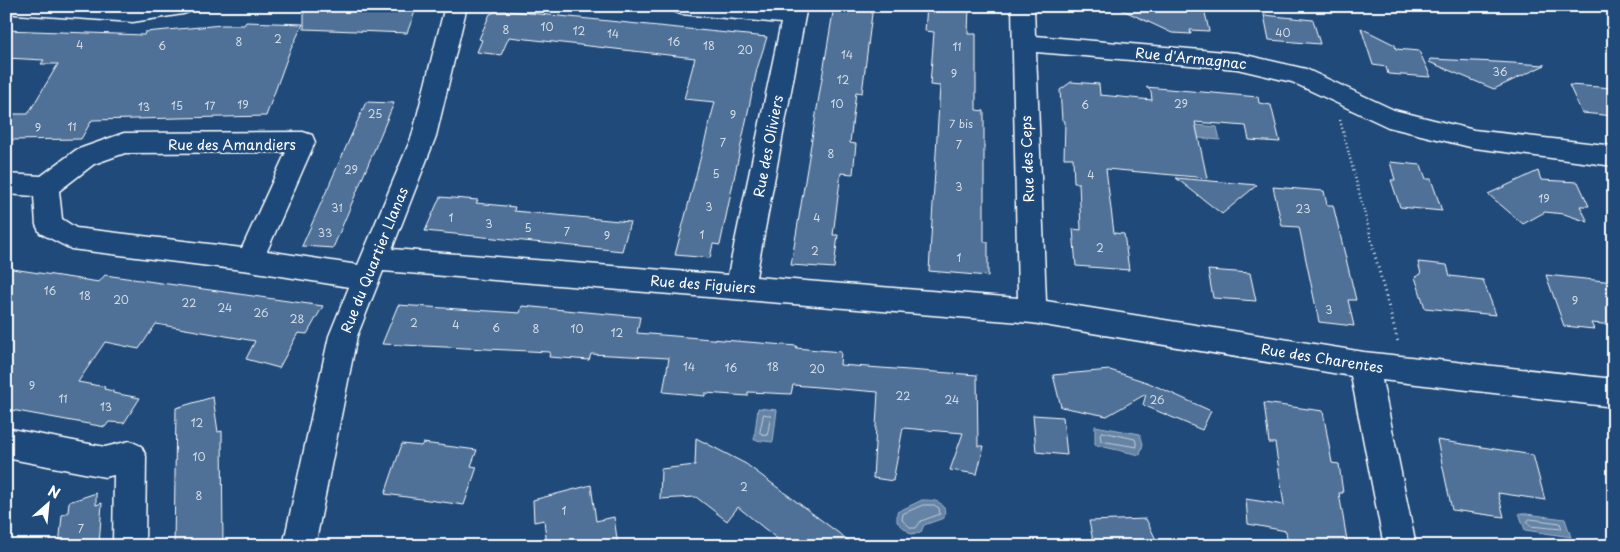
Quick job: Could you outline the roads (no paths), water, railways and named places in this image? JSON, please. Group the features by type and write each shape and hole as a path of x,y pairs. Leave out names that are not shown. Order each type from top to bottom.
{"street":[{"path":"15,6 133,14 183,6"},
{"name":"Rue du Quartier Llanas","path":"299,546 344,336 424,136 456,6"},
{"path":"681,6 795,12"},
{"name":"Rue des Ceps","path":"1022,6 1032,311"},
{"name":"Rue des Oliviers","path":"740,286 795,12"},
{"name":"Rue d'Armagnac","path":"1024,43 1237,61 1298,75 1388,118 1474,139 1614,156"},
{"name":"Rue des Amandiers","path":"46,187 85,157 124,144 303,142 250,260"},
{"path":"6,184 46,187 49,225 71,238 250,260 370,269"},
{"name":"Rue des Figuiers","path":"370,269 740,286 1032,311"},
{"name":"Rue des Charentes","path":"1032,311 1364,365 1614,393"},
{"path":"1364,365 1400,546"},
{"path":"6,443 105,462 130,456 129,546"}],"water":[{"path":"1186,124 1217,127 1220,140 1188,137"},
{"path":"758,408 777,410 773,442 754,440"},
{"path":"1095,426 1140,434 1143,444 1140,455 1095,445"},
{"path":"922,500 936,501 942,505 945,512 944,518 924,525 921,532 911,534 897,522 897,512"},
{"path":"1519,513 1565,519 1571,537 1525,530"}]}
